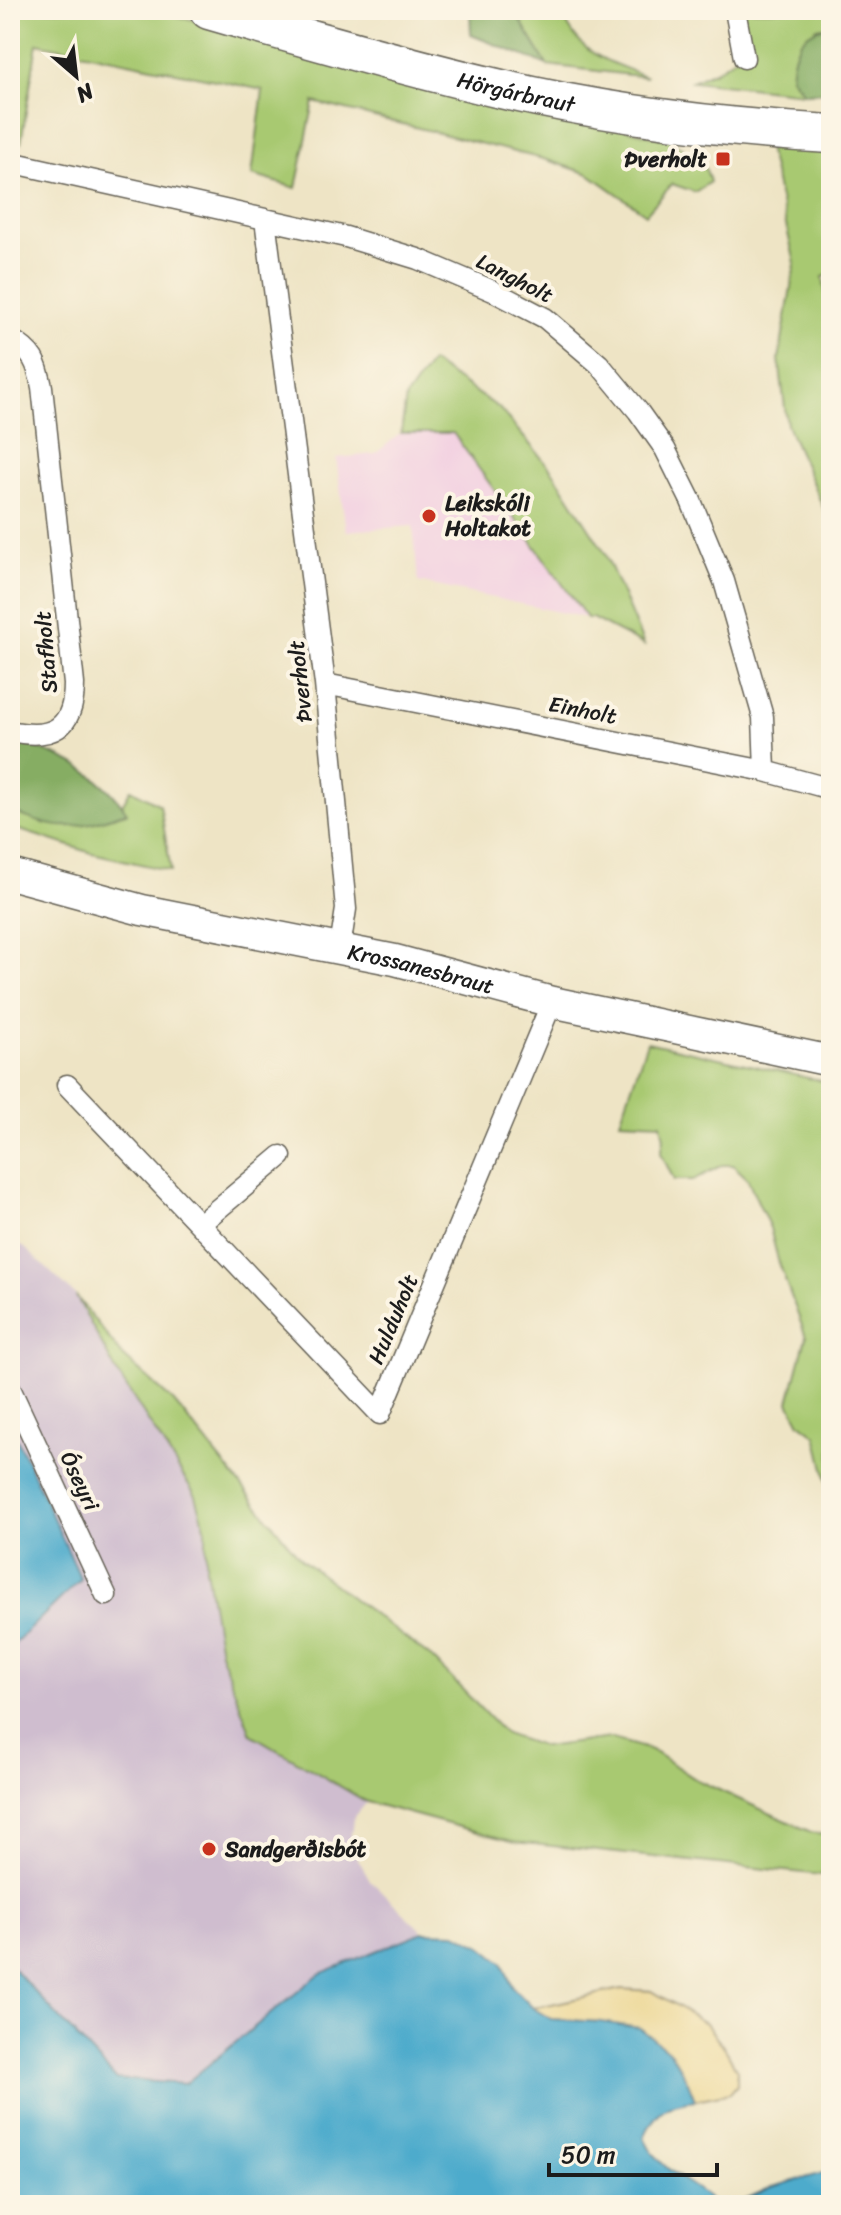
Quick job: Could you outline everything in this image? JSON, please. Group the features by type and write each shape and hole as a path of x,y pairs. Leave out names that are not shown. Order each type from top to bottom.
{"highway":[{"name":"Hörgárbraut","path":"209,10 502,89 640,114 756,130 831,134"}],"street":[{"path":"735,10 744,58"},
{"name":"Langholt","path":"10,162 346,237 418,259 493,291 545,318 599,364 665,449 691,501 724,581 763,717 765,771"},
{"name":"Þverholt","path":"265,219 325,684 346,909 340,948"},
{"name":"Stafholt","path":"10,339 27,348 38,367 42,387 74,706 65,721 53,731 36,735 10,731"},
{"name":"Einholt","path":"325,684 765,771 831,789"},
{"name":"Krossanesbraut","path":"10,874 142,910 340,948 552,1002 831,1061"},
{"name":"Hulduholt","path":"67,1085 380,1414 552,1002"},
{"path":"200,1224 281,1156"},
{"name":"Óseyri","path":"10,1388 106,1595"}],"shaded area":[{"name":"Leikskóli Holtakot","path":"401,433 453,433 587,618 418,582 413,526 346,531 336,458 375,454"},
{"path":"10,1238 76,1296 116,1371 196,1496 206,1530 206,1568 220,1652 251,1734 367,1802 353,1819 351,1834 354,1852 370,1880 423,1932 319,1975 185,2084 116,2079 10,1965 10,1648 81,1579 18,1441 10,1432"}],"green space":[{"path":"10,10 151,10 354,57 668,140 700,161 710,182 695,192 672,184 646,214 589,174 547,160 314,102 296,188 252,175 263,90 37,43 21,143 10,142"},
{"path":"470,10 514,10 547,65 471,35"},
{"path":"514,10 561,10 585,47 606,60 647,77 547,65"},
{"path":"740,10 831,10 831,26 816,28 791,77 804,93 692,81 717,70 737,56"},
{"path":"831,26 831,92 804,93 791,77 797,49 806,36"},
{"path":"768,148 831,150 831,274 823,277 831,325 831,525 787,425 779,359 795,263"},
{"path":"431,362 499,408 552,470 605,553 644,645 587,618 453,433 401,433 406,397"},
{"path":"10,740 76,765 104,785 127,812 81,825 55,826 10,809"},
{"path":"131,789 160,805 171,871 92,853 10,827 10,809 24,817 94,822 126,813 122,805"},
{"path":"647,1042 831,1083 831,1498 816,1435 800,1423 789,1402 806,1337 778,1260 770,1228 747,1178 733,1165 722,1165 694,1180 674,1180 661,1153 664,1138 661,1123 620,1121"},
{"path":"76,1296 123,1356 174,1402 301,1559 433,1659 505,1734 544,1747 610,1738 651,1750 697,1780 811,1832 831,1836 831,1876 515,1842 367,1802 251,1734 220,1652 206,1568 206,1530 196,1496 116,1371"}],"sand":[{"path":"621,1989 652,1991 705,2023 723,2045 737,2070 737,2085 730,2093 695,2100 687,2080 601,2022 551,2019 533,2008"}],"water":[{"path":"10,1432 18,1441 81,1579 10,1648"},
{"path":"423,1932 456,1933 482,1946 502,1962 513,1988 533,2008 551,2019 640,2028 671,2053 695,2100 676,2103 663,2110 644,2137 659,2160 717,2205 10,2205 10,1965 116,2079 185,2084 319,1974"},
{"path":"831,2171 831,2205 732,2205 772,2187"}],"place":[{"name":"Þverholt","path":"723,159"},
{"name":"Leikskóli Holtakot","path":"429,516"},
{"name":"Sandgerðisbót","path":"209,1849"}]}
